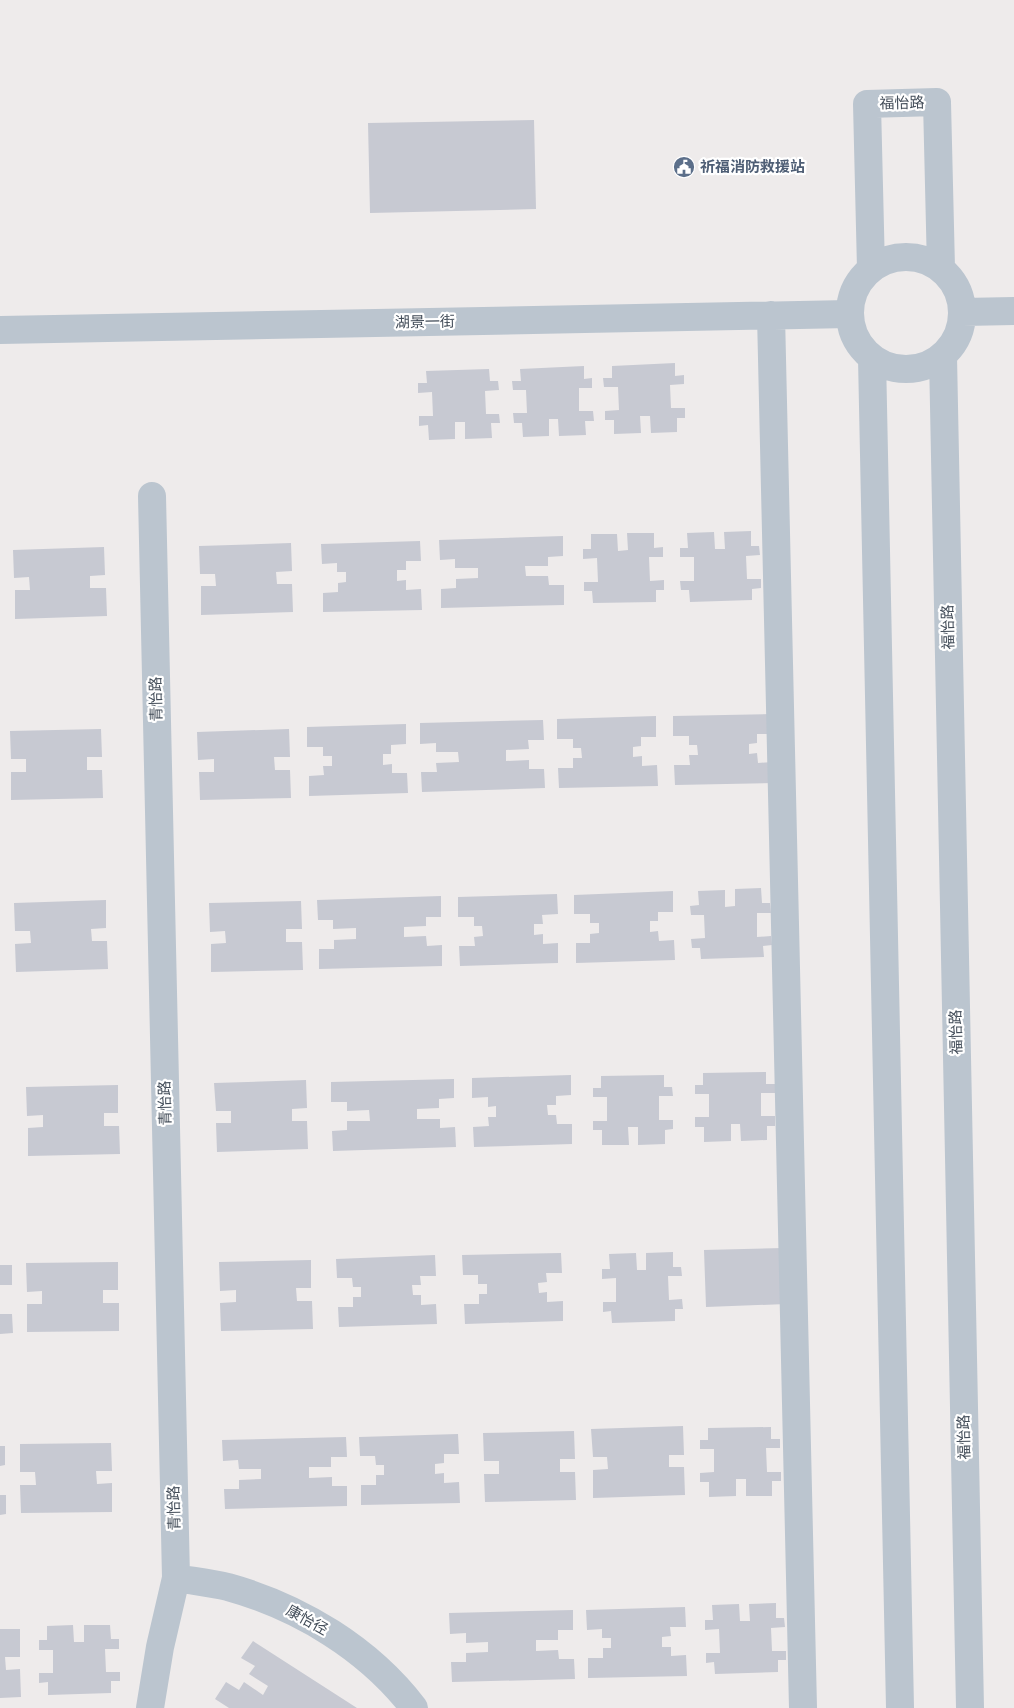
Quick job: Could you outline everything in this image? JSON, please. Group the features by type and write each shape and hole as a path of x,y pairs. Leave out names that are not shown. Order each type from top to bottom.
{"street":[{"name":"福怡路","path":"870,269 867,104 937,102 940,268"},
{"path":"898,257 913,257 927,261 940,268 952,280 960,295 963,312 961,329 954,344 942,356 930,364 915,369 885,366 872,358 860,346 852,331 849,314 852,297 859,282 870,269 883,261 898,257"},
{"path":"963,312 1014,311"},
{"name":"湖景一街","path":"0,330 849,314"},
{"path":"771,315 803,1708"},
{"name":"福怡路","path":"942,356 970,1708"},
{"path":"872,358 900,1708"},
{"name":"青怡路","path":"150,1708 160,1647 176,1578 152,496"},
{"name":"康怡径","path":"176,1578 228,1587 277,1604 324,1628 367,1659 414,1708"}],"building":[{"path":"534,120 536,209 370,213 368,123"},
{"path":"675,363 675,376 684,375 684,384 670,385 671,408 685,408 685,418 677,418 677,432 651,433 650,416 640,416 641,433 614,434 614,420 605,420 605,411 619,410 618,387 604,387 603,378 612,378 612,366"},
{"path":"584,366 584,379 592,378 592,388 579,388 579,411 593,411 594,421 585,421 586,435 559,436 558,419 549,419 549,436 523,437 522,423 514,423 513,413 527,413 526,390 513,390 512,381 521,381 520,369"},
{"path":"489,369 490,381 498,381 499,390 485,391 486,414 499,414 500,423 491,423 492,438 465,439 465,422 455,422 455,439 429,440 428,425 419,426 419,416 433,416 432,392 418,393 418,383 427,383 426,371"},
{"path":"751,531 751,546 759,546 760,555 746,556 747,579 761,579 761,588 752,589 752,600 690,602 689,590 681,590 680,581 694,581 694,557 680,557 680,548 688,548 687,533 714,532 715,549 725,549 724,532"},
{"path":"627,533 654,533 654,548 663,547 663,557 649,557 650,581 664,580 664,590 656,590 656,602 593,603 592,591 584,591 584,582 598,582 597,558 583,559 583,549 591,549 591,534 617,534 618,551 628,550"},
{"path":"563,536 563,556 548,557 548,566 525,566 526,576 548,576 549,585 564,585 564,605 441,608 441,589 456,588 456,579 478,578 478,568 455,568 455,559 440,560 439,540"},
{"path":"420,541 421,561 406,561 406,570 397,570 397,581 406,580 406,590 421,589 422,610 323,612 323,593 338,592 338,583 346,582 346,572 337,572 337,563 322,564 321,544"},
{"path":"291,543 292,571 276,572 277,584 292,584 293,612 201,615 201,586 216,586 215,574 200,574 199,546"},
{"path":"104,547 105,575 90,576 90,588 106,588 107,616 15,619 15,590 30,590 29,577 14,578 13,550"},
{"path":"772,714 772,734 757,734 757,743 749,744 749,754 757,753 758,763 773,762 774,783 675,785 674,765 690,765 689,755 698,755 697,745 689,745 689,736 673,736 673,716"},
{"path":"656,716 656,737 641,737 641,746 633,747 633,757 642,756 642,766 657,765 658,786 559,788 558,768 573,768 573,758 582,758 581,748 573,748 573,739 557,739 557,719"},
{"path":"543,720 544,740 528,740 529,749 506,750 506,761 529,760 529,769 544,769 545,788 422,792 421,772 437,772 436,763 459,762 458,752 436,752 436,743 420,744 420,723"},
{"path":"406,724 406,744 391,745 391,754 383,754 383,765 392,764 392,773 407,773 408,793 309,796 309,776 324,775 323,766 332,766 332,756 323,756 323,747 307,747 307,727"},
{"path":"101,729 102,757 87,757 87,770 102,770 103,798 11,800 11,772 26,772 26,759 11,759 10,731"},
{"path":"289,729 290,757 274,757 275,770 290,770 291,798 200,800 199,772 214,772 214,759 198,760 197,732"},
{"path":"761,888 762,903 770,903 771,913 757,913 757,937 771,936 772,945 763,946 764,957 701,959 700,948 692,948 691,939 705,938 704,915 691,915 690,906 699,905 698,891 725,890 725,907 735,906 735,889"},
{"path":"673,891 673,912 658,912 658,921 650,921 650,932 658,931 659,941 674,940 675,960 576,963 576,943 590,943 590,934 599,933 599,923 590,923 590,914 574,914 574,895"},
{"path":"557,894 558,914 542,915 543,924 534,924 534,935 543,934 543,944 558,943 558,963 460,966 459,946 475,946 474,937 483,936 482,926 474,926 474,917 458,917 458,897"},
{"path":"441,896 441,917 426,917 426,926 404,927 404,937 426,936 427,946 442,945 442,966 319,969 319,949 334,949 334,940 356,939 356,928 333,929 333,920 318,920 317,900"},
{"path":"106,900 106,928 91,929 92,941 107,941 108,969 16,972 15,944 31,943 30,931 15,931 14,903"},
{"path":"301,901 302,929 286,929 286,942 302,942 303,970 211,972 211,944 226,943 225,931 210,932 209,903"},
{"path":"766,1072 766,1084 775,1084 775,1093 761,1093 761,1116 775,1116 775,1126 767,1126 767,1140 741,1141 740,1124 731,1124 731,1141 704,1142 704,1127 695,1127 695,1117 709,1117 709,1094 695,1094 695,1085 703,1085 703,1073"},
{"path":"571,1075 571,1095 556,1096 556,1105 547,1105 548,1115 556,1115 557,1124 572,1124 572,1144 474,1147 473,1127 489,1126 488,1117 496,1117 496,1106 488,1107 488,1097 472,1098 472,1078"},
{"path":"664,1075 664,1087 672,1087 673,1096 659,1096 659,1120 673,1120 673,1129 665,1130 665,1144 638,1145 638,1127 628,1127 629,1145 602,1145 602,1130 593,1130 593,1121 607,1121 607,1097 593,1097 593,1088 601,1088 601,1076"},
{"path":"454,1079 454,1098 439,1099 439,1108 417,1109 417,1119 440,1119 440,1128 455,1127 456,1147 333,1151 332,1131 347,1130 347,1121 370,1121 369,1110 347,1111 347,1102 331,1102 331,1082"},
{"path":"306,1080 307,1108 292,1109 292,1121 307,1121 308,1149 217,1152 216,1123 231,1123 231,1111 216,1111 214,1083"},
{"path":"118,1085 118,1113 104,1113 104,1126 119,1126 120,1154 28,1156 28,1128 43,1127 43,1115 27,1116 26,1087"},
{"path":"784,1248 786,1304 706,1307 704,1250"},
{"path":"673,1252 673,1267 681,1267 682,1276 668,1276 669,1300 682,1299 683,1309 675,1309 675,1321 612,1323 611,1311 603,1312 603,1302 616,1302 616,1278 602,1279 602,1269 610,1269 609,1254 636,1253 637,1270 646,1270 646,1253"},
{"path":"561,1253 562,1273 546,1273 547,1282 538,1283 539,1293 547,1292 547,1302 563,1301 563,1321 465,1324 464,1304 479,1304 479,1294 487,1294 487,1284 478,1284 478,1275 463,1275 462,1255"},
{"path":"435,1255 436,1276 420,1276 421,1285 412,1285 413,1295 421,1295 421,1305 436,1304 437,1324 339,1327 338,1307 353,1307 353,1297 361,1297 361,1287 353,1287 352,1278 337,1278 336,1259"},
{"path":"311,1260 311,1288 296,1288 297,1301 312,1301 313,1329 221,1331 220,1303 236,1302 236,1290 220,1291 219,1262"},
{"path":"118,1262 118,1290 103,1290 103,1303 119,1303 119,1331 27,1332 27,1304 42,1304 42,1291 27,1292 26,1263"},
{"path":"0,1265 12,1265 12,1285 0,1285"},
{"path":"0,1314 12,1314 13,1333 0,1334"},
{"path":"683,1426 684,1455 669,1455 669,1467 684,1467 685,1495 593,1498 593,1470 608,1469 607,1457 593,1457 591,1429"},
{"path":"771,1427 771,1439 780,1439 780,1448 766,1448 767,1472 781,1472 781,1481 772,1481 772,1496 746,1496 746,1479 736,1479 736,1496 709,1497 709,1482 700,1482 700,1473 714,1472 714,1449 700,1449 700,1440 708,1440 708,1428"},
{"path":"574,1431 575,1459 560,1459 560,1472 575,1472 576,1500 485,1502 484,1474 499,1474 499,1461 484,1461 483,1433"},
{"path":"458,1434 459,1454 444,1454 444,1463 435,1464 435,1474 444,1473 444,1483 459,1482 460,1503 361,1505 361,1485 376,1485 376,1475 384,1475 384,1465 376,1465 375,1456 360,1456 359,1437"},
{"path":"346,1437 347,1457 331,1457 331,1467 309,1467 309,1478 332,1477 332,1486 347,1486 347,1506 225,1509 224,1489 239,1489 239,1480 261,1479 261,1469 239,1469 238,1460 223,1461 222,1440"},
{"path":"111,1443 112,1471 96,1471 97,1484 112,1483 112,1512 21,1513 20,1485 36,1485 35,1472 20,1472 20,1444"},
{"path":"0,1446 5,1446 5,1465 0,1466"},
{"path":"0,1495 6,1495 6,1514 0,1515"},
{"path":"776,1603 776,1618 784,1618 785,1627 771,1628 772,1651 786,1651 786,1660 778,1660 778,1672 715,1674 714,1662 706,1663 706,1653 720,1653 719,1629 705,1630 705,1620 713,1620 712,1605 739,1604 740,1621 750,1621 749,1604"},
{"path":"685,1607 686,1627 670,1627 671,1636 662,1637 662,1647 671,1647 671,1656 686,1655 687,1676 588,1678 588,1658 603,1658 603,1648 611,1648 611,1638 602,1638 602,1629 587,1630 586,1610"},
{"path":"573,1610 573,1630 558,1630 558,1640 536,1640 536,1651 558,1650 559,1659 574,1659 575,1679 452,1682 451,1662 466,1662 466,1653 488,1652 488,1642 466,1643 466,1633 450,1634 449,1613"},
{"path":"73,1625 74,1642 84,1642 84,1625 110,1625 111,1639 119,1639 119,1649 105,1649 106,1672 120,1672 120,1681 111,1681 111,1693 48,1695 48,1682 39,1683 39,1673 53,1673 53,1650 39,1650 39,1640 47,1640 47,1626"},
{"path":"0,1629 20,1629 20,1657 5,1657 6,1670 20,1669 21,1697 0,1698"},
{"path":"253,1641 357,1708 229,1708 215,1699 226,1682 239,1690 244,1682 263,1695 268,1686 249,1674 255,1666 241,1658"}],"place":[{"name":"祈福消防救援站","path":"684,167"}]}
